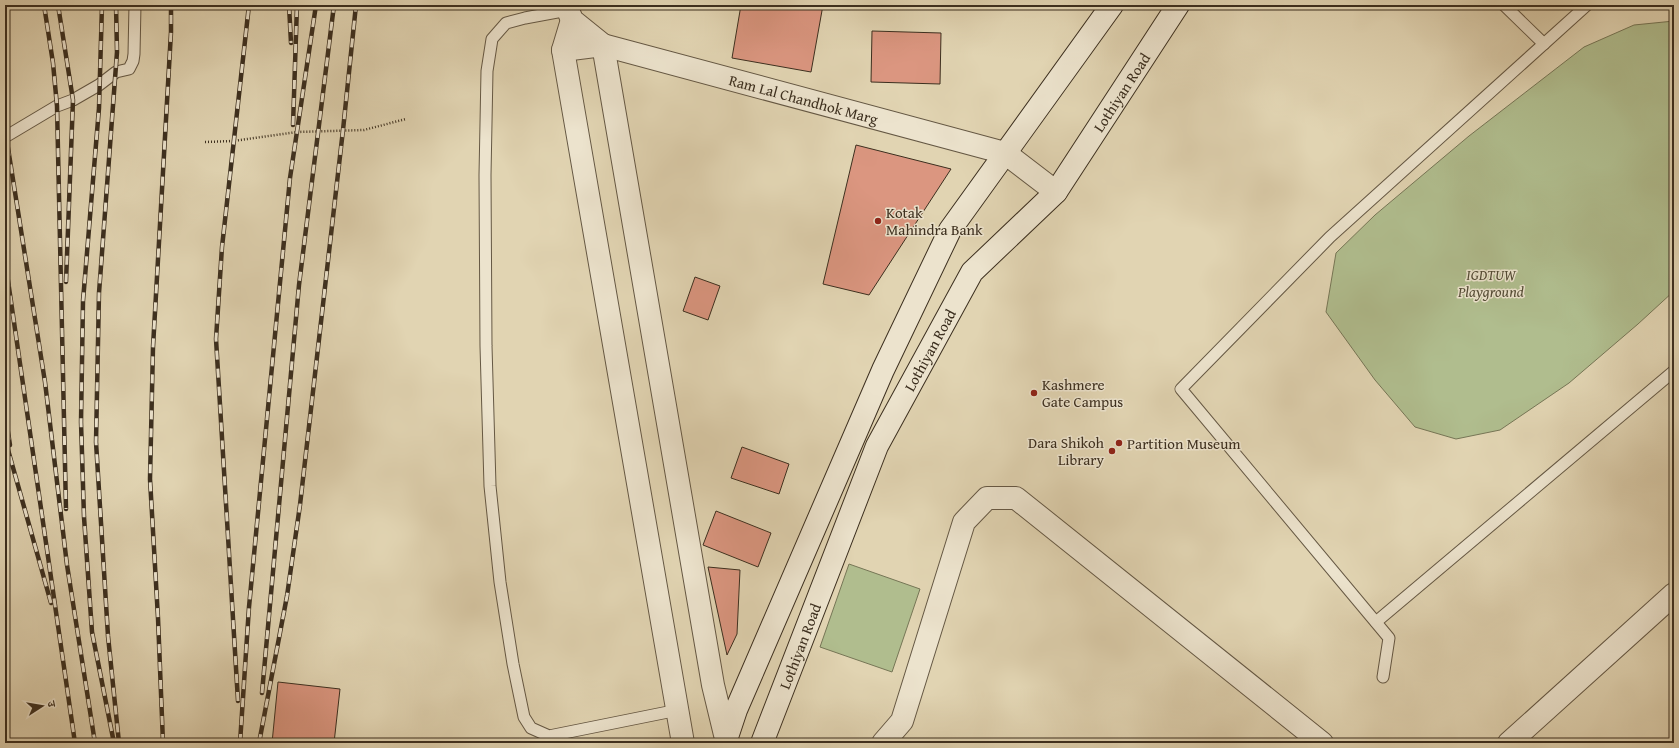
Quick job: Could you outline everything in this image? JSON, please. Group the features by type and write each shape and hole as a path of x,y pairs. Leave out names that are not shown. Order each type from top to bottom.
{"street":[{"name":"Lothiyan Road","path":"726,742 739,703 887,363 950,230 1112,5"},
{"name":"Lothiyan Road","path":"762,743 877,446 972,272 1056,192 1178,5"},
{"path":"569,12 603,45 712,677 726,742"},
{"path":"569,12 563,50 683,743"},
{"name":"Ram Lal Chandhok Marg","path":"603,45 1005,153"},
{"path":"563,50 603,45"},
{"path":"1005,153 1056,192"},
{"path":"883,743 902,721 964,522 987,498 1016,498 1322,743"},
{"path":"1508,743 1674,594"}],"lane":[{"path":"5,137 57,106 73,100 99,85 116,72 129,69 133,61 134,54 135,5"},
{"path":"1504,5 1544,44"},
{"path":"1383,677 1389,638 1181,388 1330,237 1587,5"},
{"path":"569,12 525,18 506,23 492,39 487,71 485,175 487,410 490,486 500,582 513,664 524,717 531,728 549,736 678,710"},
{"path":"1376,622 1674,371"}],"path":[{"path":"205,142 233,141 297,132 364,130 406,119"}],"green space":[{"name":"IGDTUW Playground","path":"1674,21 1674,291 1569,383 1500,430 1456,439 1415,427 1375,380 1326,312 1336,253 1375,215 1469,136 1584,47 1634,25"},
{"path":"849,564 920,589 892,672 820,647"}],"building":[{"path":"741,5 823,5 811,72 732,58"},
{"path":"872,31 941,33 940,84 871,82"},
{"path":"856,145 951,169 869,295 823,284"},
{"path":"695,277 720,286 708,320 683,311"},
{"path":"742,447 789,464 779,494 731,478"},
{"path":"716,511 771,533 758,567 703,545"},
{"path":"708,567 740,570 737,634 727,655"},
{"path":"278,682 340,689 334,743 272,743"}],"railway":[{"path":"44,5 53,63 57,106 66,509"},
{"path":"58,5 73,100 66,282"},
{"path":"102,5 99,108 83,301 81,422 84,517 92,632 114,743"},
{"path":"116,5 117,52 99,293 96,442 108,636 119,743"},
{"path":"163,743 150,479 153,347 171,32 171,5"},
{"path":"238,701 216,339 222,247 249,5"},
{"path":"289,5 291,43"},
{"path":"293,125 297,5"},
{"path":"240,743 249,607 290,178 316,5"},
{"path":"262,693 299,285 334,5"},
{"path":"259,743 287,596 300,505 356,5"},
{"path":"5,129 45,382 67,565 95,743"},
{"path":"5,260 75,743"},
{"path":"5,413 10,445"},
{"path":"5,439 51,603"}],"place":[{"name":"Kotak Mahindra Bank","path":"878,221"},
{"name":"Kashmere Gate Campus","path":"1034,393"},
{"name":"Partition Museum","path":"1119,443"},
{"name":"Dara Shikoh Library","path":"1112,451"}]}
